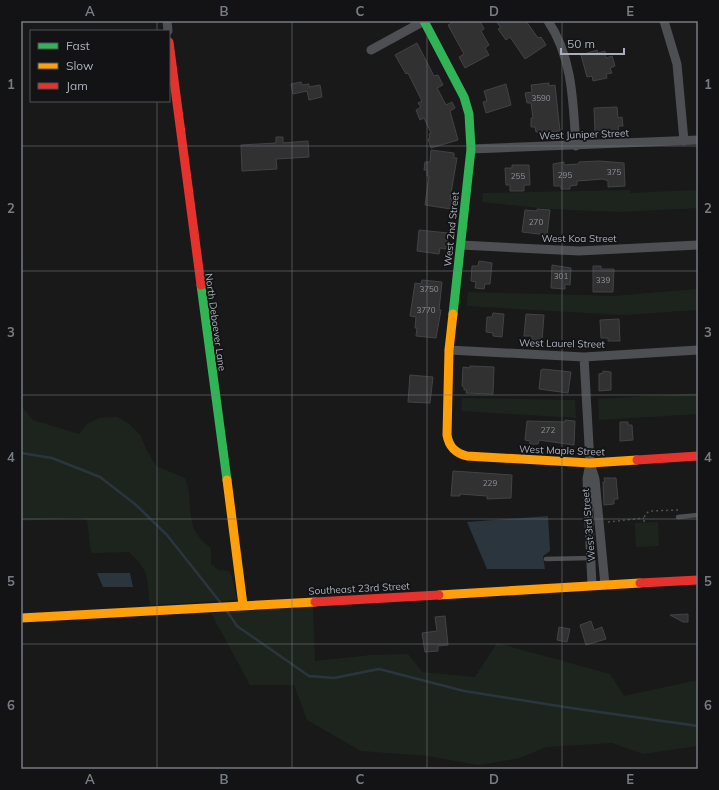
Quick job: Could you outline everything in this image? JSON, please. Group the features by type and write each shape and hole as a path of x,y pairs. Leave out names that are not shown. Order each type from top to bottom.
{"street":[{"path":"371,50 424,21"},
{"name":"West 2nd Street","path":"424,21 464,97 469,114 471,149 449,350 447,435 448,442 452,449"},
{"path":"548,21 561,46 568,69 572,93 576,146"},
{"path":"664,21 677,64 684,141"},
{"name":"North Deboever Lane","path":"170,50 243,605"},
{"name":"West Juniper Street","path":"471,149 698,140"},
{"name":"West Koa Street","path":"461,245 579,251 698,245"},
{"name":"West Laurel Street","path":"449,350 584,357 698,350"},
{"name":"West 3rd Street","path":"584,357 590,463 587,479 592,586"},
{"name":"West Maple Street","path":"452,449 458,454 467,456 590,463 698,456"},
{"name":"West 3rd Street","path":"590,463 595,479 605,585"},
{"name":"Southeast 23rd Street","path":"21,618 698,580"}],"lane":[{"path":"678,516 698,515"},
{"path":"546,559 591,558"}],"path":[{"path":"644,522 645,514 650,511 682,510"},
{"path":"599,522 644,518"}],"shaded area":[{"path":"630,190 630,193 698,190 698,208 619,212 549,209 482,202 483,193"},
{"path":"698,289 698,310 622,315 467,306 468,292 613,296"},
{"path":"698,393 698,414 599,420 598,399"},
{"path":"462,398 575,400 576,418 461,411"},
{"path":"21,406 33,420 79,434 87,424 99,418 117,417 128,423 141,436 146,449 156,466 185,478 189,492 190,514 194,527 200,538 211,548 211,564 218,570 229,571 232,577 237,600 150,605 148,581 141,564 129,552 91,553 87,520 82,518 21,521"},
{"path":"548,516 550,551 543,556 545,569 487,569 467,522"},
{"path":"658,522 659,546 636,547 635,523"},
{"path":"97,573 130,573 133,587 103,587"},
{"path":"313,606 315,661 371,655 408,654 422,672 475,677 497,643 610,674 624,696 693,681 698,682 698,746 643,754 612,743 546,747 520,758 479,765 427,756 361,751 307,720 294,685 250,685 211,613"}],"building":[{"path":"455,21 480,21 484,29 481,31 489,45 485,48 489,55 465,68 459,57 464,54 448,25"},
{"path":"496,21 526,21 538,38 541,37 546,45 525,59 510,37 506,40 498,29 501,28"},
{"path":"417,43 434,76 438,75 443,85 437,88 446,105 452,102 455,108 450,111 458,140 431,148 428,139 430,139 429,134 431,133 424,118 420,120 416,110 421,107 418,103 422,101 408,73 406,74 395,55"},
{"path":"597,50 598,53 605,51 606,58 612,56 615,66 610,68 612,73 606,74 607,78 593,81 592,76 587,77 581,55"},
{"path":"301,82 302,85 309,84 309,87 320,85 322,97 309,100 307,91 293,94 291,84"},
{"path":"549,83 549,86 555,85 560,131 536,132 535,127 531,127 531,118 533,118 531,103 527,103 525,93 532,92 531,85"},
{"path":"506,84 511,105 486,113 483,102 487,101 484,91"},
{"path":"617,107 618,118 622,117 623,126 618,126 619,133 595,134 594,108"},
{"path":"276,137 283,137 283,143 308,141 309,157 276,159 277,169 242,171 241,145 276,143"},
{"path":"431,150 454,153 454,158 457,158 450,199 452,199 451,209 425,205 429,176 427,176 427,170 424,170 425,162 430,162"},
{"path":"599,161 624,163 625,186 608,187 608,181 603,179 577,181 577,185 570,186 570,189 561,189 561,186 554,186 553,164 564,162 564,165 579,164 579,162"},
{"path":"512,165 529,165 530,185 524,185 524,191 510,191 510,185 506,185 505,168 512,168"},
{"path":"537,209 550,210 547,235 522,232 525,210 537,211"},
{"path":"419,230 448,233 446,249 440,248 439,254 417,251"},
{"path":"479,261 492,263 490,284 485,284 484,289 475,288 476,282 471,281 472,266 478,266"},
{"path":"552,265 571,268 570,285 565,284 565,289 551,288"},
{"path":"593,266 601,266 601,269 614,269 613,292 593,292"},
{"path":"422,280 442,282 439,310 441,310 436,338 416,336 416,317 410,316 415,283 421,284"},
{"path":"493,313 504,314 502,337 493,336 493,333 486,332 487,317 492,317"},
{"path":"526,314 544,315 542,341 532,340 532,336 524,336"},
{"path":"619,319 620,341 608,341 608,338 601,338 600,320"},
{"path":"470,366 494,367 493,394 466,393 467,390 464,390 464,387 462,386 463,367 470,368"},
{"path":"541,370 571,372 568,393 539,389"},
{"path":"603,371 611,372 611,390 599,391 599,374 603,373"},
{"path":"410,375 433,377 430,403 408,402"},
{"path":"565,420 575,421 574,445 539,440 538,444 530,444 530,441 525,440 527,421 565,422"},
{"path":"620,422 628,422 628,425 632,425 633,440 620,441"},
{"path":"453,471 512,475 511,498 487,499 487,496 460,494 460,496 451,496"},
{"path":"604,478 616,478 618,499 614,499 614,504 604,505"},
{"path":"688,614 688,622 683,622 670,615"},
{"path":"445,616 448,645 438,646 438,651 425,652 422,633 437,631 435,617"},
{"path":"591,621 594,630 602,627 606,639 586,645 580,625"},
{"path":"559,627 570,629 567,642 557,640"}],"waterway":[{"path":"21,453 52,458 100,477 135,504 167,535 220,602"},
{"path":"227,611 237,626 309,676 334,678 379,669 464,691 698,726"}],"traffic: fast":[{"path":"424,21 464,97 469,114 471,149 453,314"},
{"path":"201,285 227,480"}],"traffic: slow":[{"path":"453,314 449,350 447,435 449,443 453,449 467,456 590,463 637,460"},
{"path":"227,480 243,605"},
{"path":"439,595 640,583"},
{"path":"21,618 315,602"}],"traffic: jam":[{"path":"170,50 201,285"},
{"path":"637,460 698,456"},
{"path":"640,583 698,580"},
{"path":"315,602 439,595"}]}
